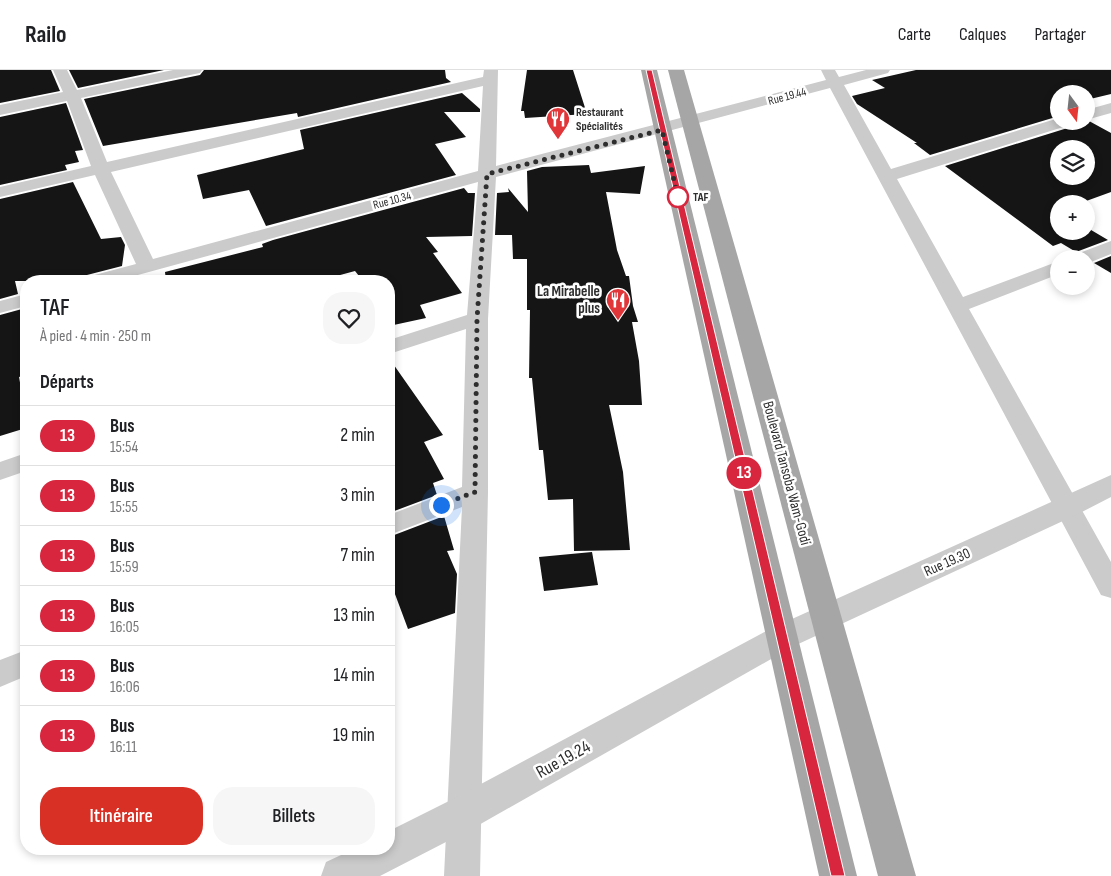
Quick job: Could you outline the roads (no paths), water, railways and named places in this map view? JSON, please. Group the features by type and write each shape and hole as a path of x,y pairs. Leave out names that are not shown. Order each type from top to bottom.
{"main road":[{"path":"649,70 838,876"},
{"name":"Boulevard Tansoba Wam-Godi","path":"676,70 897,876"}],"street":[{"path":"60,70 72,94 102,169 147,267"},
{"path":"0,110 195,70"},
{"name":"Rue 19.44","path":"691,122 832,76 884,70"},
{"path":"0,192 490,75 487,174 477,319 475,492 462,876"},
{"path":"832,76 885,177 1111,587"},
{"path":"1095,112 1111,108"},
{"name":"Rue 10.34","path":"117,275 487,174 691,122"},
{"path":"885,177 1050,126"},
{"path":"1095,253 1111,247"},
{"path":"957,306 1050,270"},
{"path":"0,307 20,302"},
{"path":"395,345 477,319"},
{"path":"0,471 20,464"},
{"name":"Rue 19.30","path":"783,637 1068,507 1111,485"},
{"path":"395,523 475,492"},
{"name":"Rue 19.24","path":"395,848 464,813 783,637"},
{"path":"0,674 20,666"},
{"name":"Rue 19.24","path":"340,876 381,855"}],"place":[{"name":"Restaurant Spécialités","path":"558,140"},
{"name":"TAF","path":"678,197"},
{"name":"La Mirabelle plus","path":"618,321"}]}
